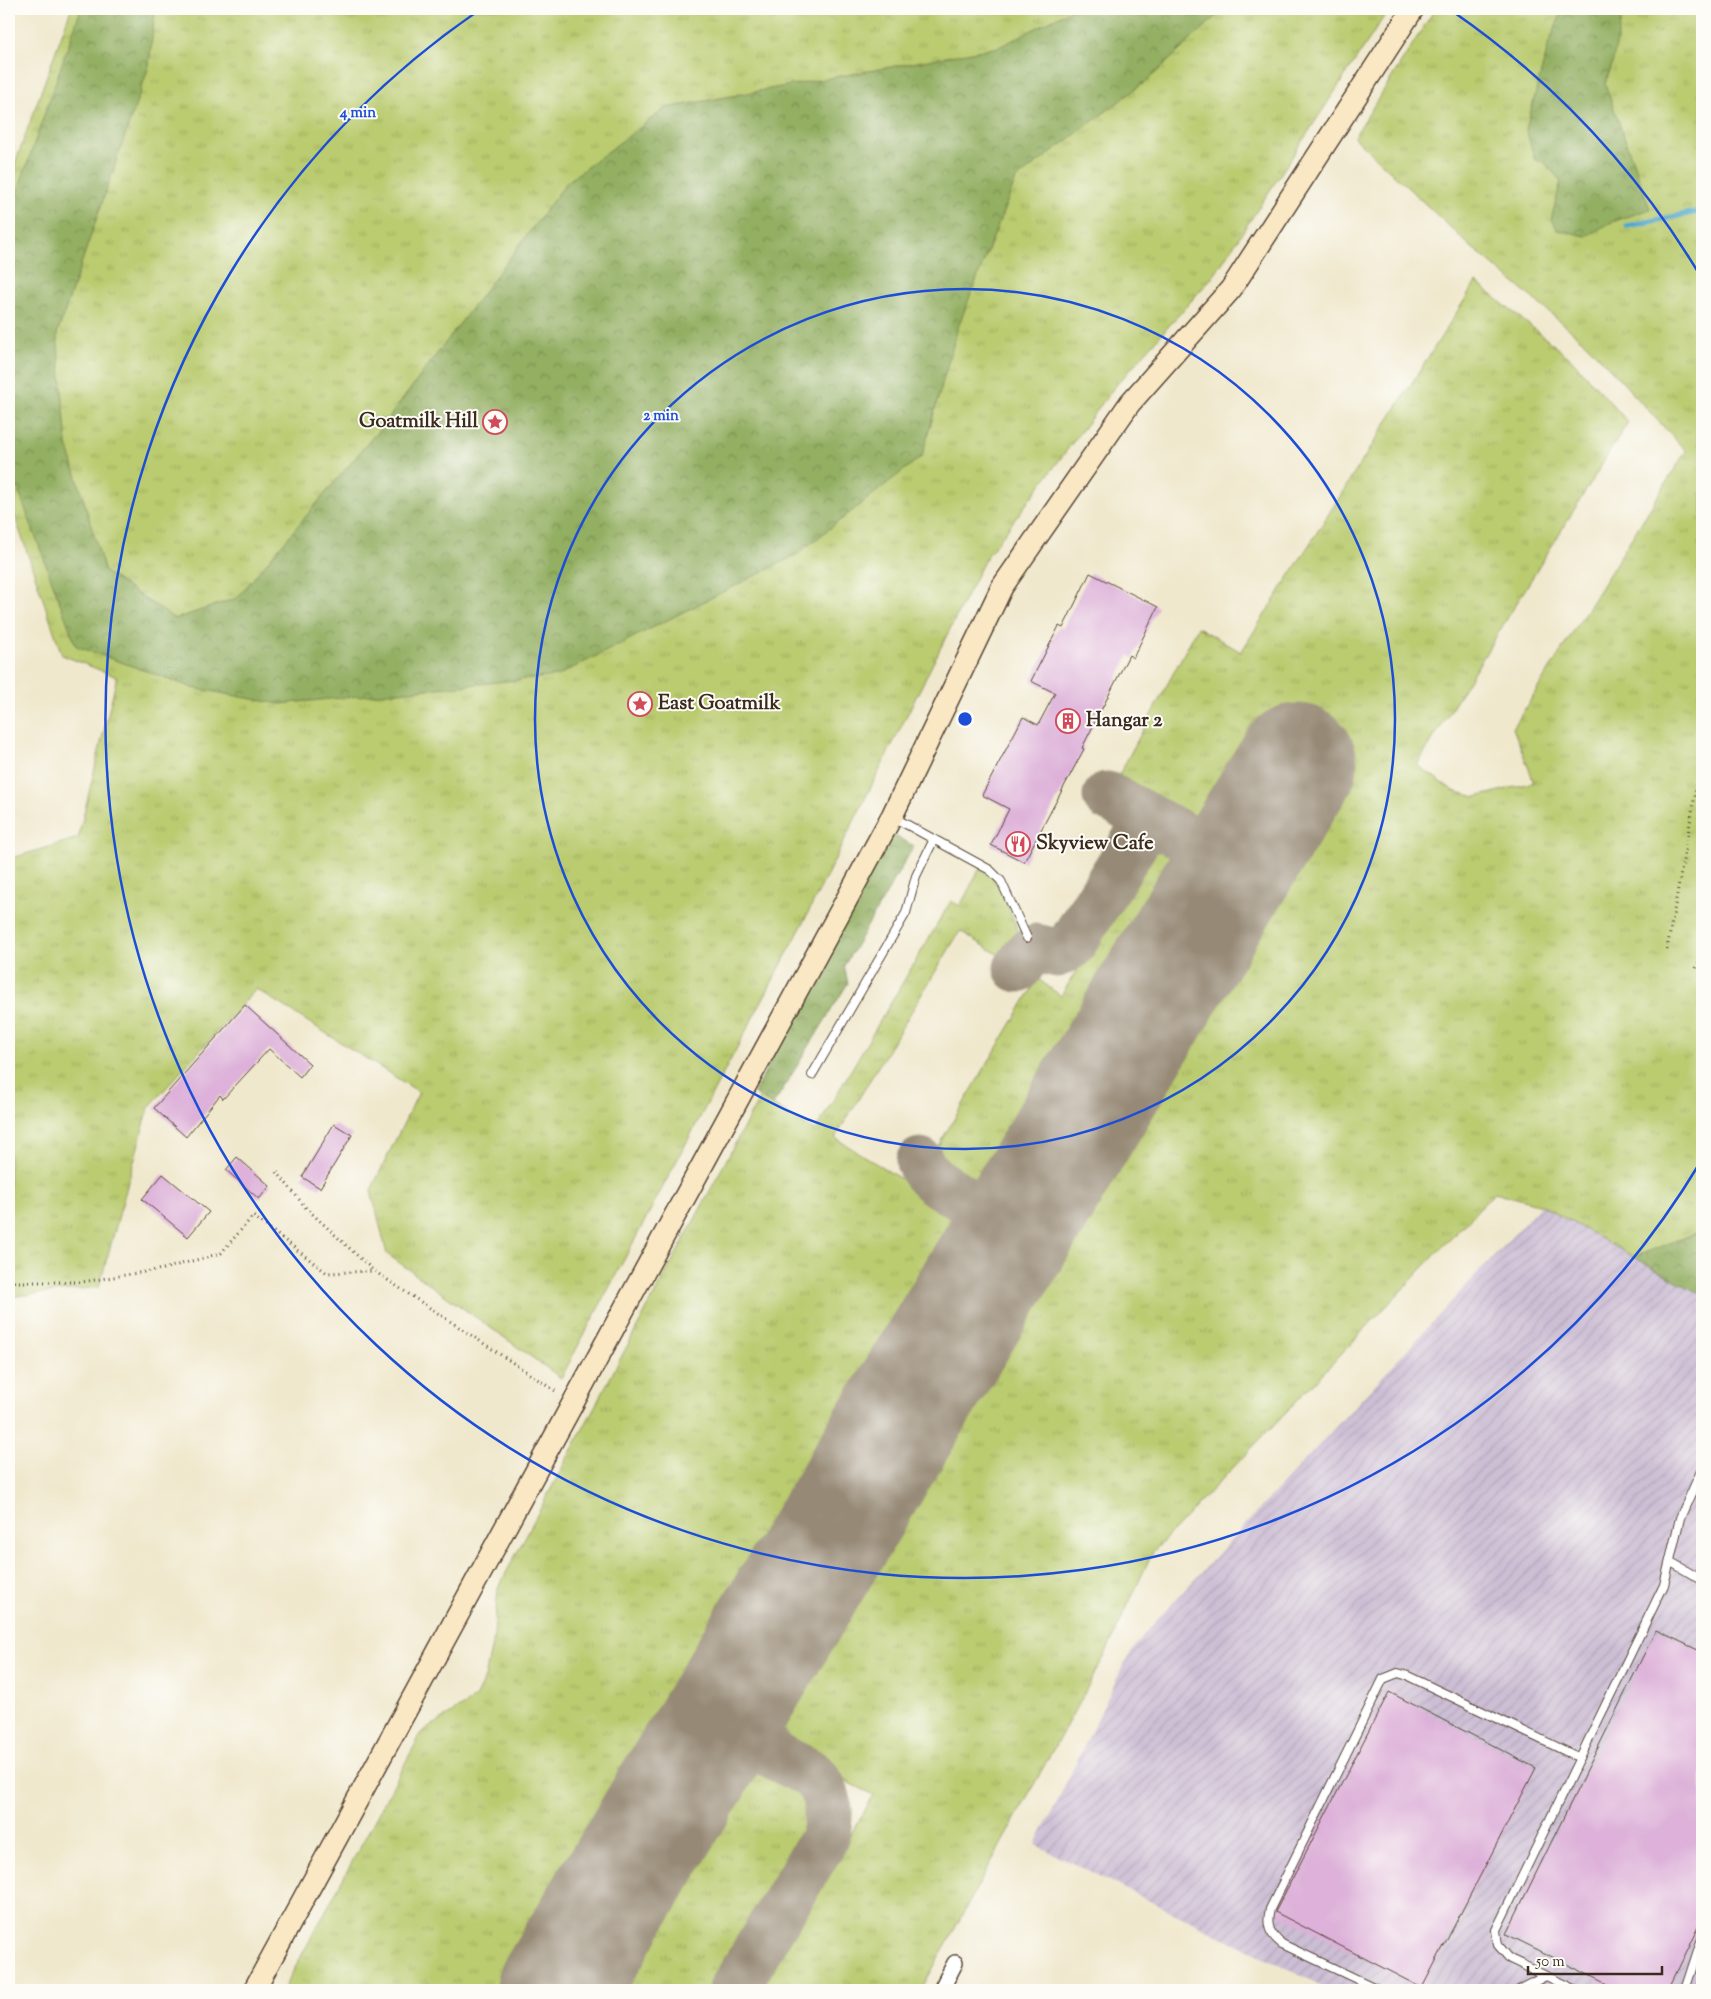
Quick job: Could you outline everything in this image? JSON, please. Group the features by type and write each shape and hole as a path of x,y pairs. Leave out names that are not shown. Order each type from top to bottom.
{"street":[{"path":"254,1990 892,816 1002,587 1130,403 1231,289 1413,9"},
{"path":"941,1990 955,1963"}],"lane":[{"path":"892,816 990,870 1001,881 1027,938"},
{"path":"812,1075 906,912 916,876 934,839"},
{"path":"1576,1990 1506,1956 1495,1938 1496,1930 1664,1585 1680,1518 1702,1469"},
{"path":"1671,1562 1702,1580"},
{"path":"1380,1990 1282,1944 1274,1938 1268,1929 1267,1919 1270,1909 1383,1679 1398,1673 1408,1676 1580,1758"},
{"path":"1685,1990 1702,1938"},
{"path":"1519,1990 1546,1976"}],"path":[{"path":"1667,949 1702,757"},
{"path":"1696,968 1702,956"},
{"path":"277,1172 306,1208 374,1271 572,1402"},
{"path":"9,1282 82,1282 171,1267 221,1254 252,1216 327,1272 374,1271"}],"shaded area":[{"path":"1541,1205 1702,1295 1702,1990 1330,1990 1036,1845 1126,1660 1145,1633"}],"green space":[{"path":"71,9 1389,9 1215,274 1112,390 985,559 796,937 561,1378 387,1254 371,1190 419,1092 256,989 149,1107 99,1287 9,1297 9,859 78,838 117,677 62,655 9,499 9,180"},
{"path":"81,9 155,9 149,66 57,334 67,444 105,572 175,619 237,598 387,420 567,182 666,108 999,47 1073,9 1224,9 1149,79 1016,179 958,327 922,456 796,555 557,676 280,704 193,688 76,646 12,473 9,216"},
{"path":"1435,9 1702,9 1702,1231 1634,1257 1541,1205 1495,1192 1152,1553 1104,1657 921,1990 757,1990 874,1795 806,1760 782,1744 774,1736 770,1727 767,1698 1277,853 1288,851 1294,854 1336,786 1282,754 1241,820 1228,833 1211,837 1201,836 1112,788 1198,627 1241,652 1476,282 1571,359 1628,422 1417,765 1454,791 1476,797 1534,782 1513,728 1686,451 1587,344 1469,245 1354,137"},
{"path":"1563,9 1618,9 1622,15 1612,65 1605,84 1650,209 1612,222 1586,236 1558,230 1551,220 1561,181 1544,162 1535,160 1526,129 1549,43"},
{"path":"891,834 914,846 844,966 848,983 773,1105 754,1093 828,949"},
{"path":"1167,841 1183,850 1192,861 1196,875 1196,892 1026,1177 1013,1190 998,1197 992,1198 980,1195 945,1170 938,1146 1038,979 1061,996 1150,848 1155,843"},
{"path":"980,868 994,879 1001,890 1024,945 1012,963 960,931 835,1138 970,1222 976,1233 979,1256 536,1990 283,1990 422,1732 475,1698 485,1678 494,1635 498,1588 760,1097 815,1131 951,901 960,906"},
{"path":"1702,1231 1702,1295 1634,1257"},
{"path":"748,1761 771,1769 807,1790 816,1799 822,1810 824,1821 819,1836 726,1990 595,1990 726,1771"}],"building":[{"path":"1090,573 1158,607 1133,658 1129,655 1082,748 1084,749 1024,862 991,845 1009,809 982,795 1023,717 1038,725 1055,693 1031,681 1059,626 1063,628"},
{"path":"245,1005 310,1064 300,1077 269,1049 223,1099 220,1095 186,1137 154,1108"},
{"path":"334,1124 352,1135 320,1188 302,1177"},
{"path":"237,1157 270,1186 259,1199 226,1170"},
{"path":"163,1174 209,1212 188,1237 142,1199"},
{"path":"1656,1630 1702,1652 1702,1920 1668,1990 1619,1990 1506,1934"},
{"path":"1389,1692 1536,1768 1422,1988 1275,1912"}],"waterway":[{"path":"1627,226 1702,211"}],"taxiway":[{"path":"1107,796 1194,842 1210,859 1214,867 1215,883 1205,913"},
{"path":"1194,842 1212,847 1230,846 1245,838 1259,825"},
{"path":"1018,968 1028,954 1036,948 1057,953 1070,946 1139,835 1152,828 1167,828"},
{"path":"920,1162 934,1180 963,1198 980,1213 988,1235 988,1273"},
{"path":"975,1206 993,1208 1010,1205 1040,1187"},
{"path":"742,1681 741,1703 748,1722 774,1755"},
{"path":"701,1750 724,1742 759,1748 812,1775 822,1787 827,1802 828,1818 822,1842 733,1990"}],"runway":[{"path":"557,1990 1205,913 1297,764"}],"place":[{"name":"Goatmilk Hill","path":"495,422"},
{"name":"East Goatmilk","path":"640,704"},
{"name":"Hangar 2","path":"1068,721"},
{"name":"Skyview Cafe","path":"1018,844"}]}
